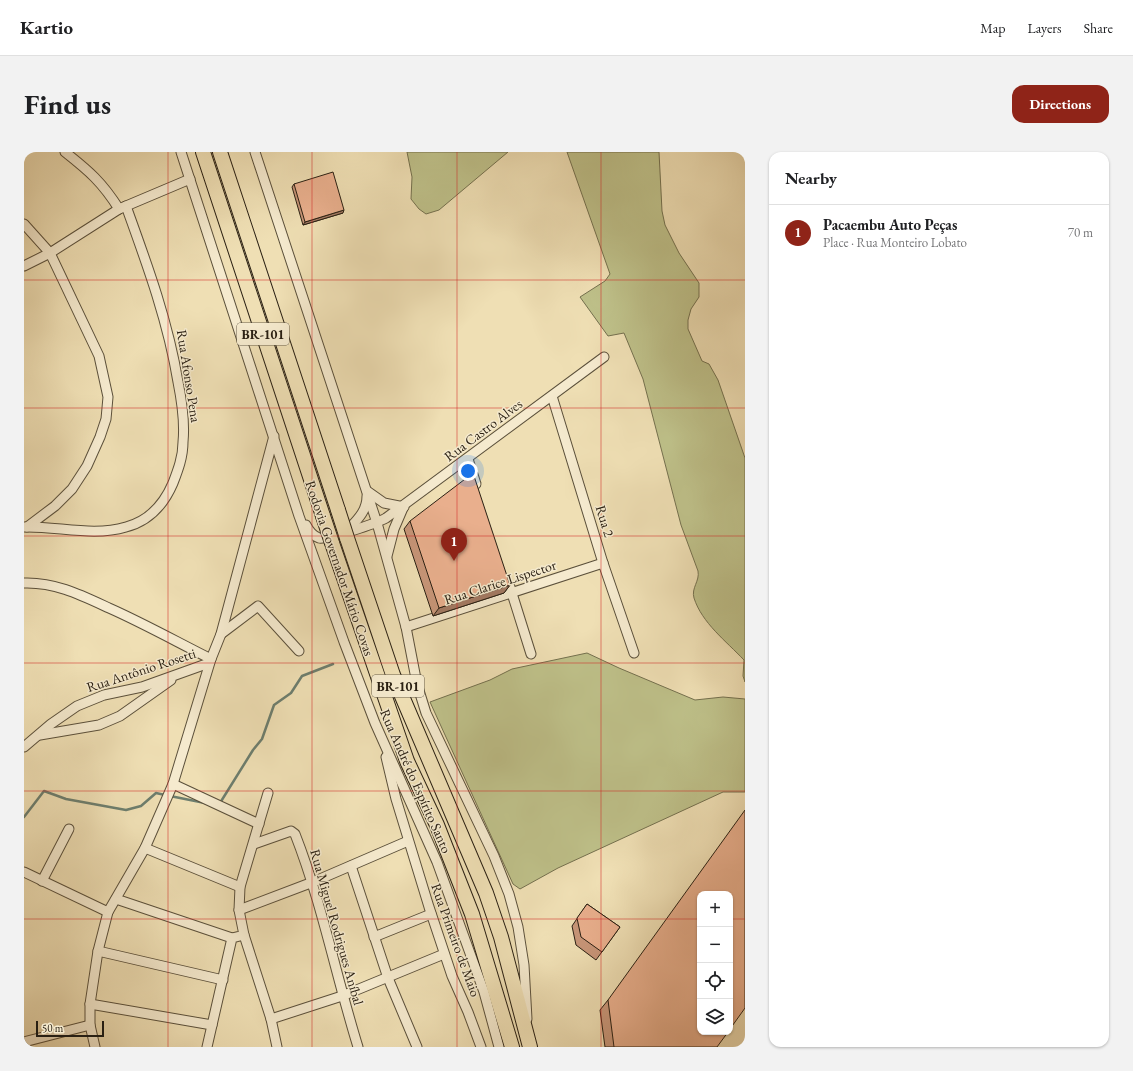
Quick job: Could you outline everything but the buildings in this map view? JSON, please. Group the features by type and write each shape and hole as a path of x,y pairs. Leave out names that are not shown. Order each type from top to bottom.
{"highway":[{"name":"Rodovia Governador Mário Covas","path":"203,152 322,516 407,761 437,825 472,914 512,1047"},
{"name":"Rodovia Governador Mário Covas","path":"220,152 393,675 486,893 501,937 529,1045"}],"street":[{"name":"Rua Afonso Pena","path":"26,527 71,531 106,530 127,527 145,519 158,508 167,496 182,456 184,421 168,330 148,266 122,207 94,175 64,152"},
{"name":"Rua André do Espírito Santo","path":"181,152 300,516 344,642 381,738 437,862 478,973 499,1047"},
{"name":"Rodovia Governador Mário Covas","path":"255,152 377,523 406,627 418,684 426,713 494,856 509,894 518,927 524,965 529,1045"},
{"path":"24,266 50,253 122,207 190,179"},
{"path":"24,224 50,253 99,356 108,397 106,419 87,466 72,489 55,506 26,527"},
{"name":"Rua Castro Alves","path":"300,516 309,530 318,538 347,535 377,523 404,507 604,357"},
{"name":"Rua 2","path":"552,396 603,563 634,653"},
{"path":"95,1047 90,1025 90,1004 98,951 108,912 145,848 173,784 210,661 221,634 274,436"},
{"path":"468,459 480,496"},
{"path":"367,491 384,503 404,507 394,529 387,559"},
{"path":"347,535 365,510 368,500 367,491"},
{"name":"Rua Clarice Lispector","path":"406,627 603,563"},
{"path":"507,578 531,654"},
{"path":"24,583 39,583 57,586 82,595 135,620 210,661"},
{"path":"221,634 258,606 299,651"},
{"name":"Rua Antônio Rosetti","path":"24,747 35,737 78,706 104,695 142,687 176,676 210,661"},
{"path":"35,737 99,725 120,716 148,698 176,676"},
{"path":"142,687 148,698"},
{"path":"64,716 64,723 67,730"},
{"name":"Rua Primeiro de Maio","path":"381,738 396,799 431,914 444,954 481,1047"},
{"path":"173,784 259,824"},
{"path":"268,793 240,887 239,910 244,935 271,1019 277,1047"},
{"path":"42,881 69,829"},
{"name":"Rua Miguel Rodrigues Aníbal","path":"254,844 293,832 313,882 342,996 358,1047"},
{"path":"239,910 313,882 408,841"},
{"path":"145,848 240,887"},
{"path":"351,866 388,978 418,1047"},
{"path":"24,872 108,912"},
{"path":"116,899 232,938 244,935"},
{"path":"374,937 431,914"},
{"path":"207,1047 232,938"},
{"path":"98,951 163,968 223,980"},
{"path":"271,1019 342,996 444,954"},
{"path":"90,1004 212,1025"},
{"path":"24,1042 90,1025"},
{"path":"494,1047 496,1033"}],"green space":[{"path":"407,152 508,152 439,210 426,214 419,209 411,199 412,177"},
{"path":"567,152 659,152 662,211 665,225 679,253 699,283 699,297 691,309 688,320 688,329 702,361 709,364 718,380 745,458 745,682 743,676 744,660 709,624 694,598 693,594 698,578 698,571 681,525 643,379 624,333 608,336 580,297 605,281 610,274"},
{"path":"587,653 695,700 723,697 745,699 745,792 723,792 558,868 520,889 513,884 430,702 490,680 512,669"}],"waterway":[{"path":"220,803 253,750 262,739 274,705 291,693 302,676 333,664"},
{"path":"24,817 44,791 66,799 126,810 141,806 156,793 165,795"},
{"path":"170,796 205,803"}],"place":[{"name":"Pacaembu Auto Peças","path":"454,561"}]}
